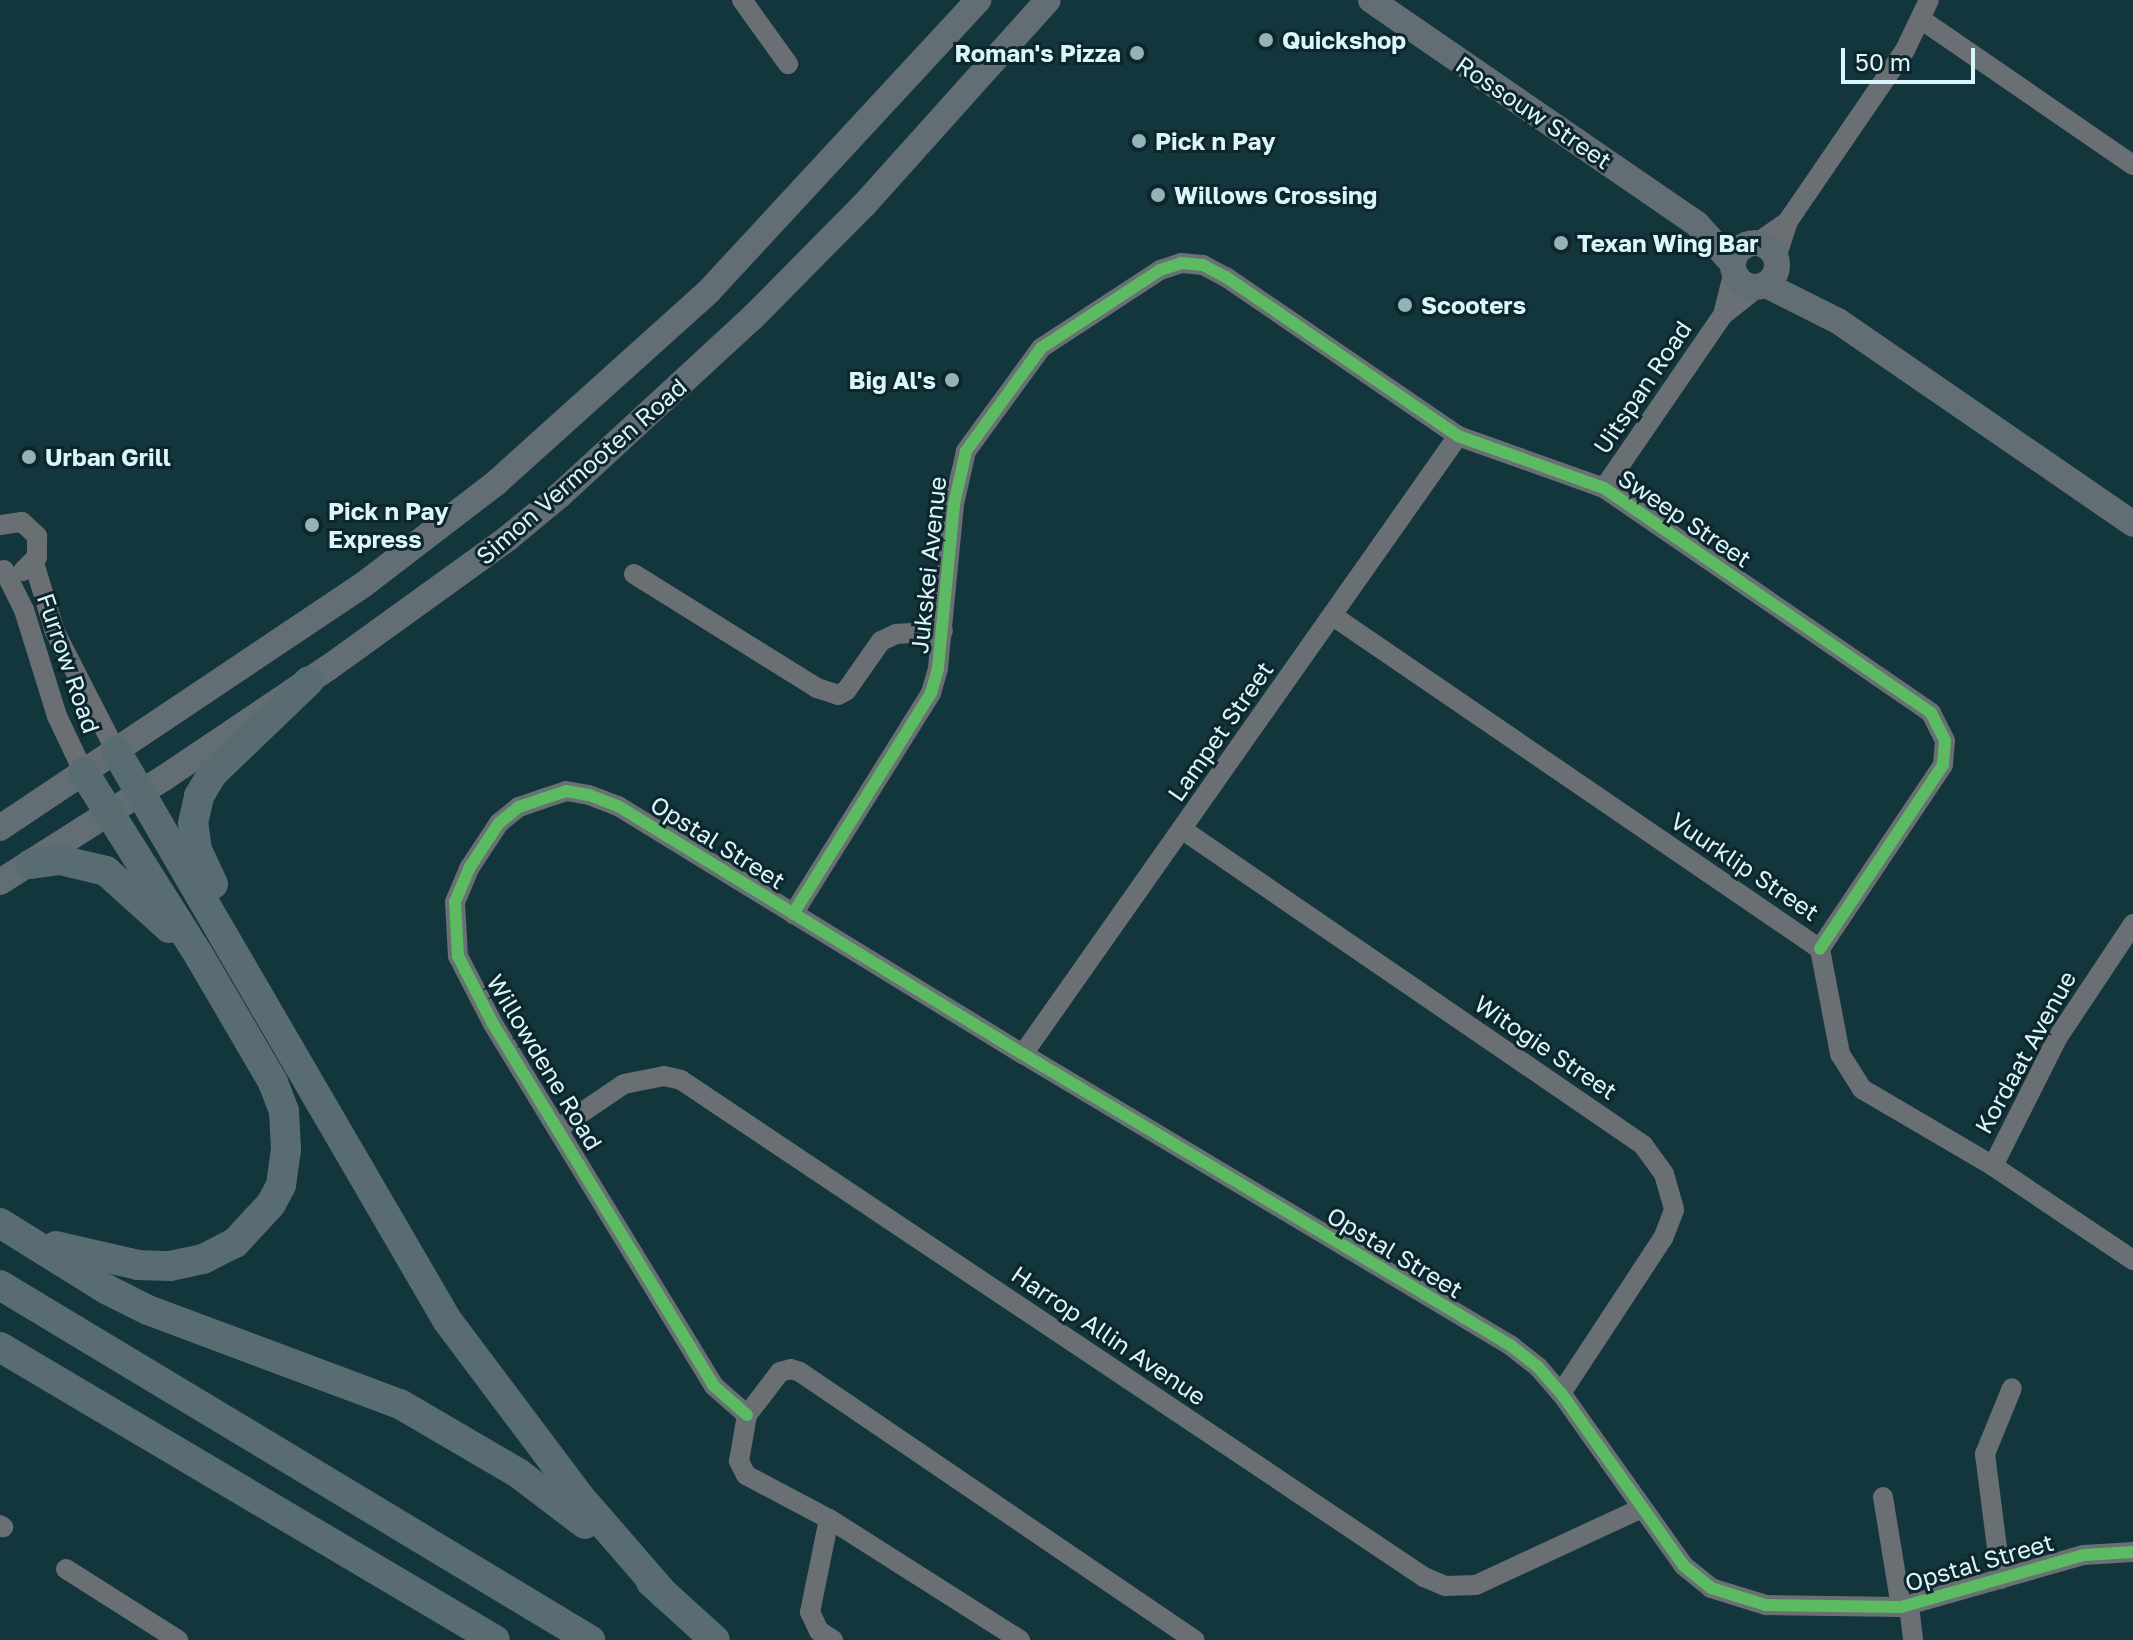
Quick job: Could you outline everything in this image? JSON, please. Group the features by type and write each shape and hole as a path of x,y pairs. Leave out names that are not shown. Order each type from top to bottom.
{"highway":[{"path":"288,1046 197,850 193,823 199,796 212,774 309,681"},
{"path":"116,751 447,1320 579,1496 664,1594"},
{"path":"8,1228 107,1261 170,1266 203,1259 235,1243 271,1204 283,1177 286,1149 284,1111 273,1082 200,957 84,773"},
{"path":"31,864 60,860 106,871 200,957"},
{"path":"8,1228 106,1289 148,1310 361,1388 440,1425 560,1503 715,1640"},
{"path":"0,1285 590,1640"},
{"path":"0,1347 495,1640"}],"main road":[{"name":"Simon Vermooten Road","path":"0,828 363,585 554,433 708,292 978,0"},
{"name":"Simon Vermooten Road","path":"0,882 309,681 508,538 612,450 752,318 901,166 1048,0"},
{"name":"Rossouw Street","path":"1371,0 1697,224 1766,251 1838,321 2133,524"},
{"name":"Rossouw Street","path":"1697,224 1734,267"},
{"path":"1743,247 1766,251 1775,275 1762,286 1746,285 1734,267 1743,247"},
{"name":"Rossouw Street","path":"1762,286 1838,321"}],"street":[{"path":"742,0 788,64"},
{"path":"1766,251 1922,20 1929,0"},
{"path":"1922,20 2133,165"},
{"name":"Sweep Street","path":"1160,270 1181,263 1203,265 1226,277 1458,436 1604,488 1931,713 1941,727 1947,753 1943,765 1820,949"},
{"name":"Uitspan Road","path":"1723,315 1734,267"},
{"name":"Jukskei Avenue","path":"793,914 931,693 943,631 954,504 966,451 1041,348 1160,270"},
{"name":"Uitspan Road","path":"1604,488 1723,315 1762,286"},
{"name":"Lampet Street","path":"1023,1054 1458,436"},
{"path":"0,503 8,523"},
{"name":"Furrow Road","path":"8,523 31,527 37,536 39,550 34,563 55,632 116,751"},
{"path":"2,569 17,572 34,563"},
{"name":"Furrow Road","path":"2,569 24,610 57,716 84,773"},
{"path":"634,574 817,688 838,695 846,691 881,641 896,634 943,631"},
{"name":"Vuurklip Street","path":"1333,616 1820,949 1840,1054 1849,1073 1862,1089 1993,1166 2133,1260"},
{"name":"Willowdene Road","path":"618,806 566,791 519,807 499,823 483,843 455,902 458,956 492,1022 714,1386 747,1415"},
{"name":"Opstal Street","path":"618,806 1023,1054 1510,1345 1538,1367 1561,1393 1684,1566 1711,1588 1766,1605 1905,1607 2084,1555 2133,1552"},
{"name":"Witogie Street","path":"1183,830 1643,1145 1664,1174 1674,1210 1663,1238 1561,1393"},
{"name":"Kordaat Avenue","path":"1993,1166 2058,1037 2133,924"},
{"name":"Harrop Allin Avenue","path":"559,1128 624,1084 664,1076 681,1080 1411,1569 1445,1586 1476,1585 1642,1508"},
{"path":"1020,1640 829,1519 746,1475 739,1461 747,1415 780,1372 791,1369 800,1372 1195,1640"},
{"path":"2001,1579 1985,1454 2012,1388"},
{"path":"1883,1497 1913,1640"},
{"path":"829,1519 810,1612 819,1631 833,1640"},
{"path":"66,1569 178,1640"}],"cycle path":[{"path":"793,914 931,693 938,668 954,504 966,451 1041,348 1160,270 1181,263 1203,265 1226,277 1458,436 1604,488 1931,713 1945,741 1943,765 1820,949"},
{"path":"747,1415 714,1386 492,1022 458,956 455,902 470,867 499,823 519,807 566,791 589,795 618,806 1023,1054 1510,1345 1538,1367 1561,1393 1684,1566 1711,1588 1766,1605 1901,1607 2084,1555 2133,1552"}],"place":[{"name":"Quickshop","path":"1266,40"},
{"name":"Roman's Pizza","path":"1137,53"},
{"name":"Pick n Pay","path":"1139,141"},
{"name":"Willows Crossing","path":"1158,195"},
{"name":"Texan Wing Bar","path":"1561,243"},
{"name":"Scooters","path":"1405,305"},
{"name":"Big Al's","path":"952,380"},
{"name":"Urban Grill","path":"29,457"},
{"name":"Pick n Pay Express","path":"312,525"}]}
